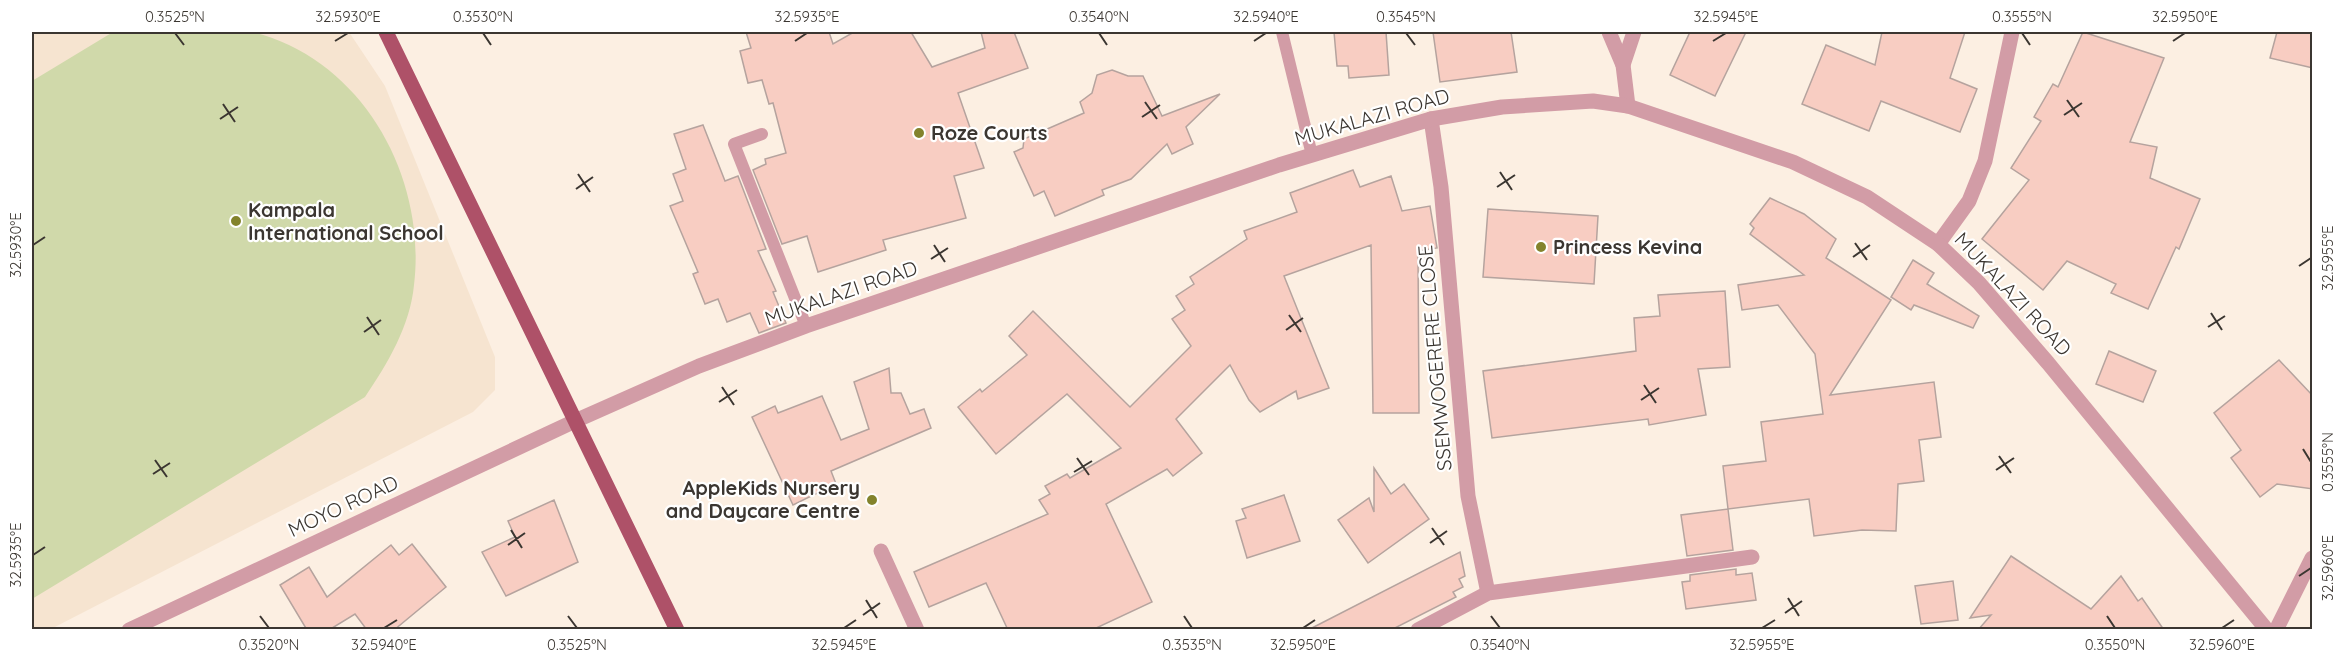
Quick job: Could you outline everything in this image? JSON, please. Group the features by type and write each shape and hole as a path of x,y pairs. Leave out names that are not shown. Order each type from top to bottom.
{"main road":[{"path":"386,32 676,630"}],"street":[{"path":"1609,32 1623,65 1628,106"},
{"path":"1623,65 1634,32"},
{"path":"1938,244 1969,201 1985,161 2012,32"},
{"name":"MUKALAZI ROAD","path":"575,420 699,366 806,326 1312,155 1431,118 1557,101 1593,101 1628,106 1793,162 1867,197 1938,244 1979,283 2048,363 2267,630"},
{"name":"SSEMWOGERERE CLOSE","path":"1431,118 1441,187 1468,496 1488,593"},
{"name":"MOYO ROAD","path":"129,630 575,420"},
{"path":"881,551 917,630"},
{"path":"1418,630 1488,593 1752,557"},
{"path":"2276,630 2313,558"}],"lane":[{"path":"1281,32 1312,155"},
{"path":"762,134 734,144 806,326"}],"shaded area":[{"name":"Kampala International School","path":"32,32 349,32 385,86 495,357 495,390 473,412 49,630 32,629"}],"green space":[{"name":"Kampala International School","path":"113,32 253,32 292,46 326,68 356,96 380,128 398,165 410,204 415,244 412,300 397,344 365,397 32,599 32,81"}],"building":[{"path":"746,32 829,32 833,44 854,32 911,32 932,67 985,48 981,32 1014,32 1028,68 958,93 984,168 954,176 966,218 883,240 886,250 818,272 807,236 782,244 753,170 766,164 765,159 786,153 773,103 769,104 762,80 748,83 740,51 751,48"},
{"path":"1334,32 1386,32 1389,75 1349,78 1348,66 1337,66"},
{"path":"1433,32 1511,32 1517,72 1440,82"},
{"path":"1690,32 1746,32 1715,96 1670,75"},
{"path":"1882,32 1965,32 1950,78 1977,89 1960,132 1881,101 1869,131 1802,104 1826,45 1875,65"},
{"path":"2083,32 2164,58 2130,142 2157,147 2150,178 2200,199 2179,249 2176,247 2148,309 2111,293 2116,284 2067,261 2043,290 1982,239 2029,180 2011,168 2041,121 2034,117 2053,84 2058,87"},
{"path":"2277,32 2313,32 2313,68 2270,58"},
{"path":"1112,70 1128,76 1143,76 1162,116 1220,94 1186,127 1193,144 1172,154 1167,144 1131,179 1102,190 1104,195 1055,216 1044,191 1034,196 1014,152 1023,148 1024,139 1084,113 1080,102 1092,93 1097,75"},
{"path":"703,125 725,181 738,176 766,249 758,251 776,291 773,292 786,323 759,333 750,313 727,322 718,299 705,304 693,274 698,272 670,206 683,201 673,174 686,169 674,134"},
{"path":"1353,170 1360,187 1391,176 1402,211 1430,206 1437,248 1418,251 1419,413 1373,413 1371,245 1284,276 1329,388 1298,399 1296,391 1260,412 1249,400 1230,365 1176,419 1202,453 1173,476 1167,469 1106,504 1152,602 1092,630 1008,630 986,583 929,607 914,572 1048,514 1039,500 1050,494 1045,486 1067,474 1070,478 1121,448 1067,394 996,454 958,407 980,389 982,392 1027,355 1009,336 1033,311 1130,407 1191,346 1172,319 1185,310 1176,296 1194,284 1190,277 1247,239 1244,231 1297,212 1290,193"},
{"path":"1770,198 1804,214 1836,239 1826,258 1891,300 1830,395 1934,382 1941,437 1919,440 1924,481 1898,484 1896,531 1862,530 1814,536 1809,499 1728,509 1723,466 1766,461 1761,422 1823,414 1815,354 1778,305 1742,310 1738,285 1804,275 1750,234 1754,228 1750,224"},
{"name":"Princess Kevina","path":"1488,209 1598,216 1594,284 1483,277"},
{"path":"1913,260 1934,273 1927,284 1979,316 1973,328 1914,305 1911,310 1891,297"},
{"path":"1725,291 1730,367 1698,369 1706,415 1649,425 1648,419 1492,438 1483,371 1636,351 1634,318 1660,316 1658,295"},
{"path":"2109,351 2156,371 2143,402 2096,384"},
{"path":"2279,360 2313,396 2313,489 2277,484 2260,497 2231,458 2241,450 2214,413"},
{"path":"889,368 891,393 901,393 910,414 924,409 931,428 831,471 836,484 793,505 752,417 775,406 778,413 822,396 841,440 869,429 854,382"},
{"path":"1374,468 1391,494 1404,484 1429,519 1368,563 1338,520 1369,498 1374,512"},
{"path":"1284,495 1300,541 1247,558 1236,521 1246,518 1242,509"},
{"path":"554,500 578,562 506,596 482,552 515,537 508,521"},
{"path":"1728,509 1733,550 1687,556 1681,515"},
{"path":"412,544 446,587 394,630 367,630 355,614 329,630 307,630 280,585 309,567 327,597 391,545 399,555"},
{"path":"1460,552 1465,576 1459,579 1463,587 1453,592 1456,597 1391,630 1308,630"},
{"path":"2011,556 2091,609 2121,576 2138,601 2142,598 2164,630 1978,630 1991,615 1970,618"},
{"path":"1736,569 1736,575 1752,573 1756,600 1686,609 1682,582 1690,581 1690,575"},
{"path":"1953,581 1958,620 1921,624 1915,586"}],"place":[{"name":"Roze Courts","path":"919,133"},
{"name":"Kampala International School","path":"236,221"},
{"name":"Princess Kevina","path":"1541,247"},
{"name":"AppleKids Nursery and Daycare Centre","path":"872,500"}]}
